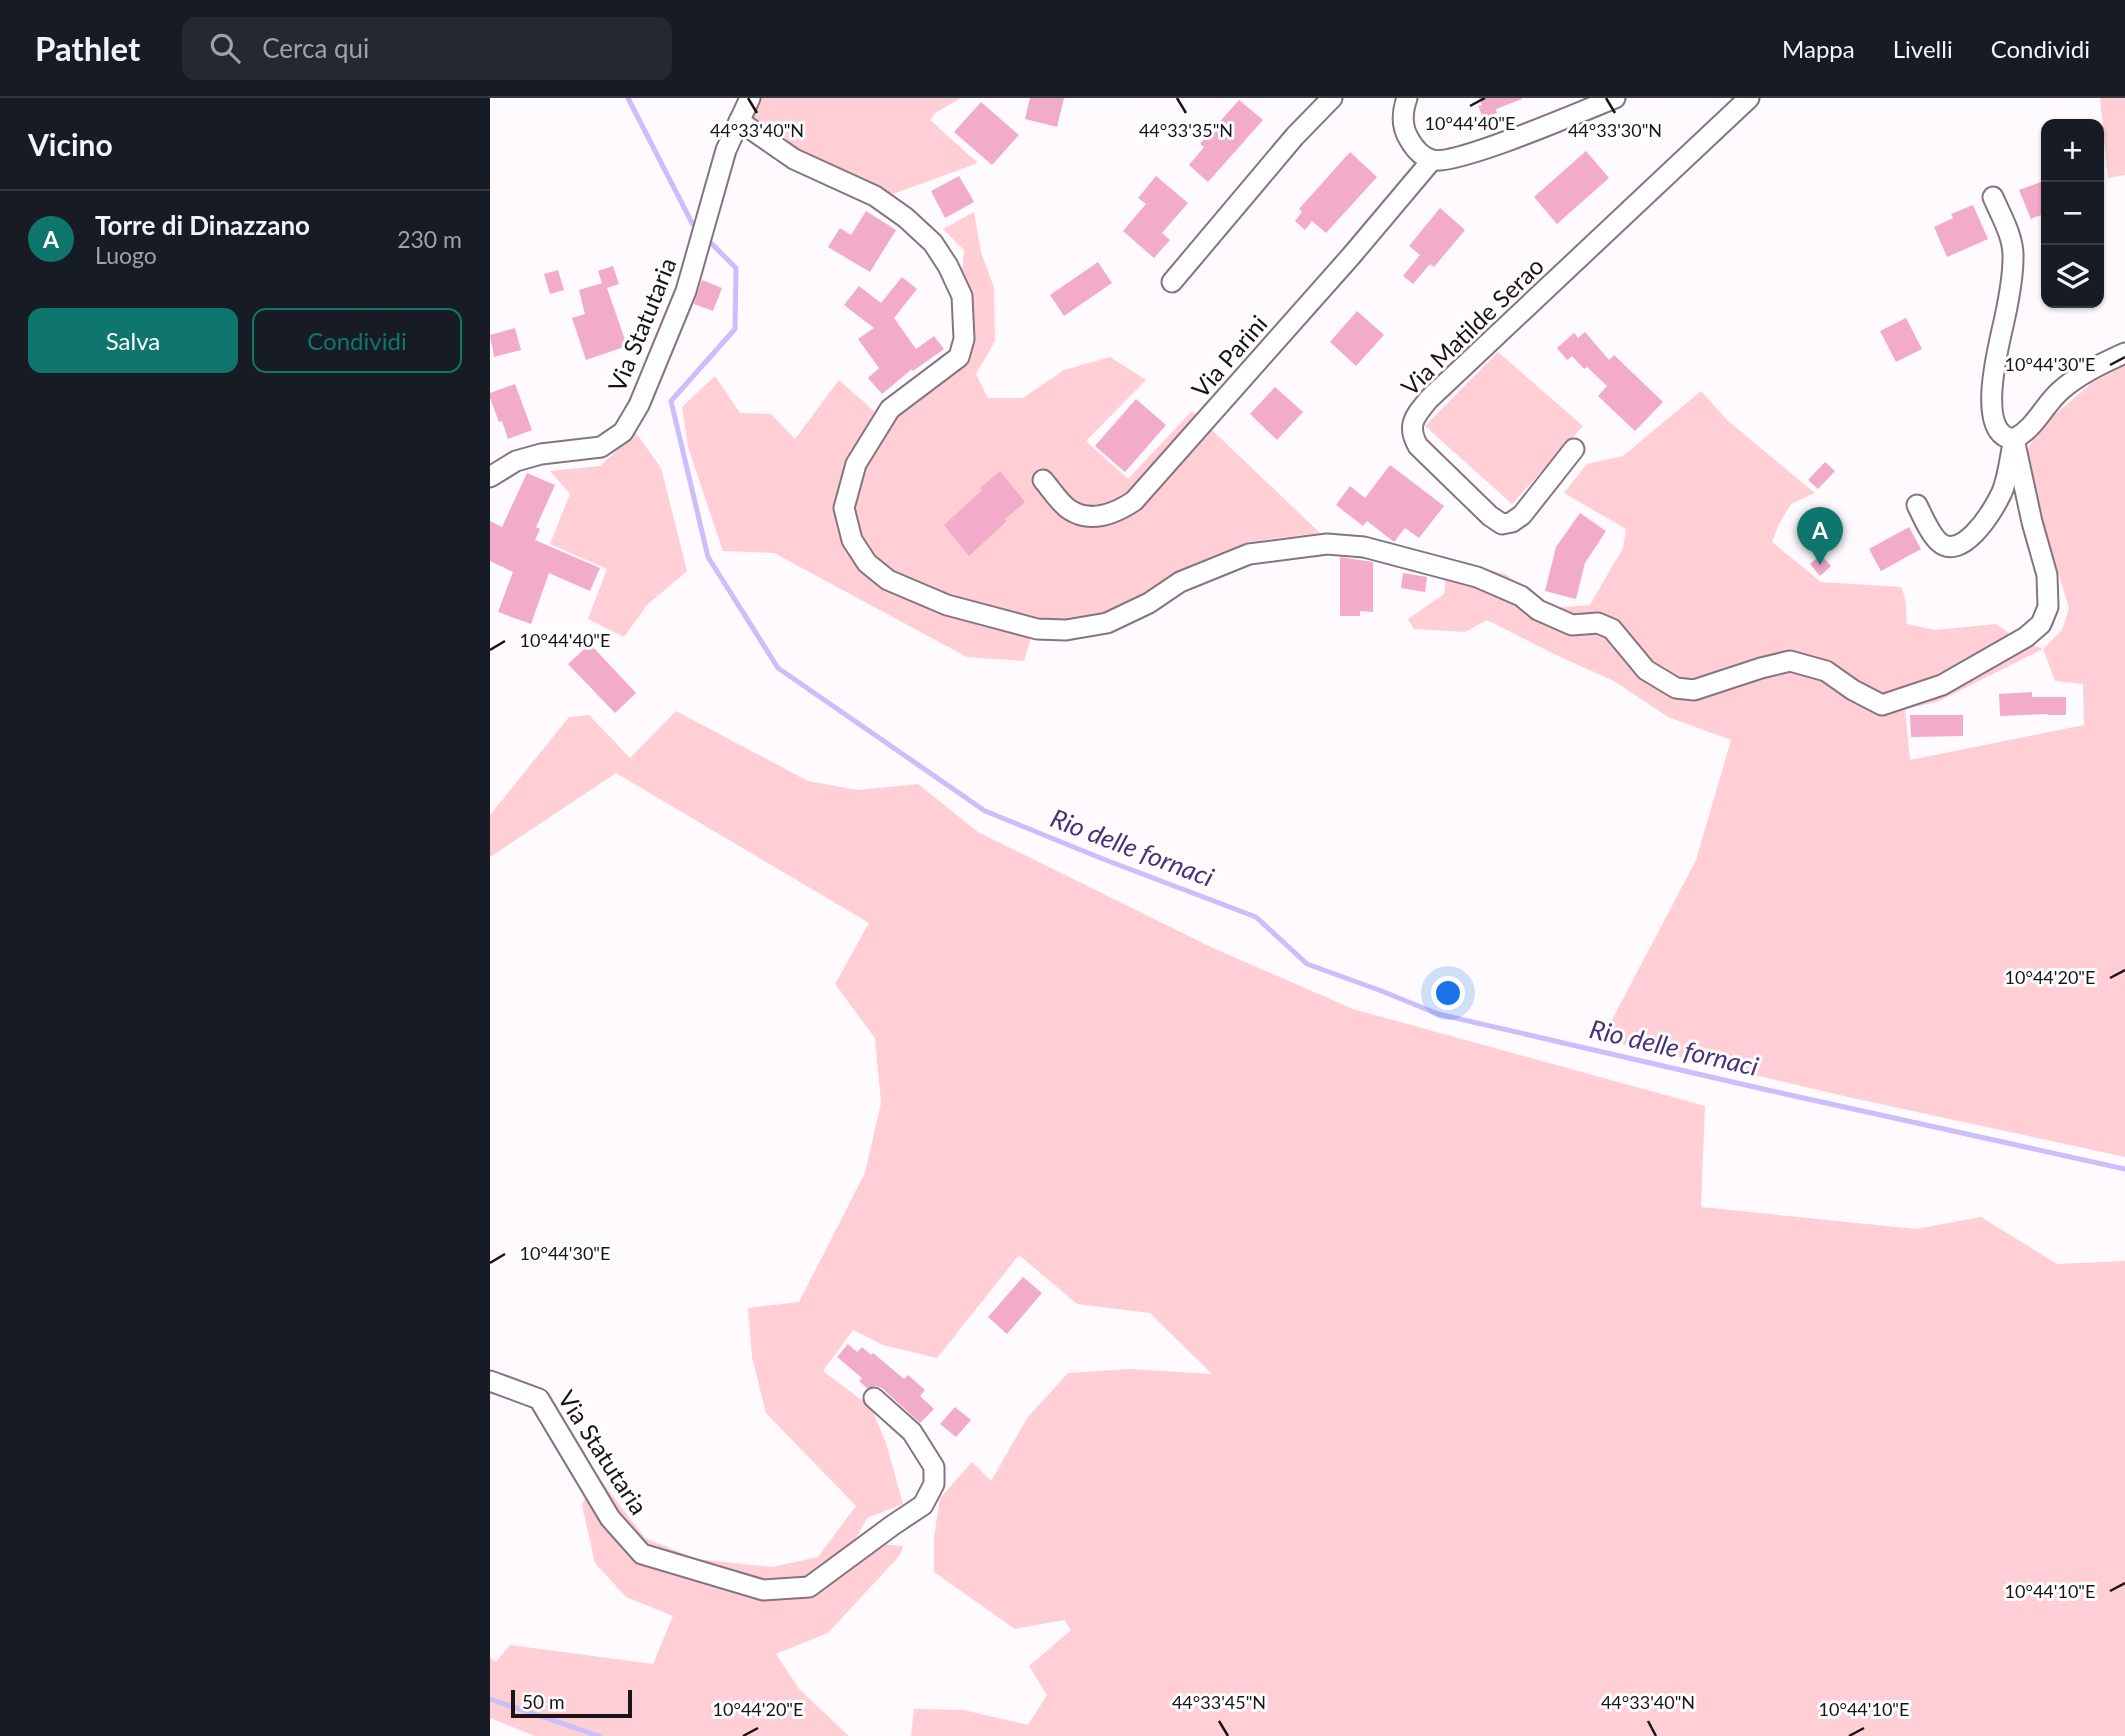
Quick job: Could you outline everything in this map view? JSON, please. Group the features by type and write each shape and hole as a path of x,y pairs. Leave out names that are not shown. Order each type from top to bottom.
{"street":[{"name":"Via Statutaria","path":"490,477 528,457 601,447 623,432 639,405 686,291 726,150 750,98"},
{"path":"1172,282 1295,136 1332,98"},
{"path":"1408,98 1402,121 1406,136 1414,147 1432,160 1446,161 1615,98"},
{"name":"Via Matilde Serao","path":"1574,449 1522,515 1512,522 1502,524 1490,516 1418,446 1412,436 1412,425 1416,415 1429,399 1749,98"},
{"path":"738,121 794,159 875,196 906,218 933,243 948,266 961,296 964,339 958,357 890,409 856,464 844,508 852,540 867,563 888,580 947,605 1037,629 1066,630 1107,623 1149,603 1180,582 1249,554 1327,544 1352,546 1378,550 1477,578 1521,596 1538,610 1572,625 1598,623 1612,629 1646,670 1676,688 1694,690 1790,661 1826,671 1853,690 1882,705 1942,685 2026,637 2041,624 2048,607 2048,575 2032,522 2014,439"},
{"name":"Via Parini","path":"1043,480 1069,510 1082,515 1110,514 1134,501 1432,160"},
{"path":"1993,197 2012,240 2014,256 1993,373 1993,415 1998,431 2014,439 2024,433 2060,391 2125,353"},
{"path":"1917,505 1938,542 1951,547 1961,546 1983,523 2001,495 2014,439"},
{"name":"Via Statutaria","path":"490,1381 539,1399 610,1518 642,1554 763,1590 809,1587 923,1505 934,1484 934,1467 912,1432 874,1398"}],"shaded area":[{"path":"760,98 961,98 935,113 930,120 978,163 893,194 803,155 783,136 750,118"},
{"path":"2100,98 2125,98 2125,175 2108,178"},
{"path":"974,212 981,252 994,288 995,341 976,374 988,398 1023,398 1064,370 1110,357 1146,380 1086,441 1128,479 1192,411 1320,533 1248,542 1179,574 1104,615 1065,620 1031,619 1030,641 1024,661 967,657 774,553 723,551 688,447 682,407 715,376 740,413 771,414 795,439 839,380 887,423 953,373 964,250 943,229"},
{"path":"1498,352 1583,426 1512,504 1425,426"},
{"path":"2125,366 2125,1157 1848,1097 1602,1039 1696,860 1731,740 1668,717 1614,681 1487,620 1465,632 1414,629 1408,619 1444,594 1448,559 1505,574 1552,608 1590,605 1623,548 1626,529 1564,493 1587,464 1623,456 1701,391 1728,421 1815,493 1791,504 1772,542 1821,582 1901,587 1907,624 1935,630 1996,624 2014,637 2043,649 2062,630 2069,608 2023,458 2039,428 2093,382","holes":["2043,649 2055,681 2083,684 2084,725 1910,760 1905,709 1937,702"]},
{"path":"636,433 661,468 687,571 647,605 624,637 588,619 607,569 550,544 570,494 550,471 600,466"},
{"path":"676,711 808,781 857,790 918,784 978,832 1213,948 1353,1009 1705,1106 1701,1207 1916,1229 1981,1217 2057,1264 2125,1261 2125,1736 911,1736 914,1709 964,1710 1028,1725 1047,1695 1029,1666 1071,1630 1064,1620 1015,1629 934,1572 934,1537 940,1498 972,1462 991,1481 1028,1417 1068,1373 1130,1369 1212,1374 1150,1313 1077,1304 1019,1255 937,1358 883,1345 853,1330 823,1371 871,1407 886,1443 903,1504 867,1518 854,1542 903,1546 900,1555 828,1633 776,1654 799,1689 849,1736 535,1736 490,1718 490,1658 496,1662 510,1645 653,1664 673,1616 626,1597 595,1563 582,1505 596,1474 645,1538 697,1559 772,1567 818,1557 856,1506 766,1413 752,1357 748,1308 799,1302 865,1173 881,1103 875,1038 835,984 869,923 616,773 490,857 490,815 569,717 589,715 630,758"}],"building":[{"path":"1030,98 1064,98 1057,127 1025,119"},
{"path":"1479,98 1522,99 1496,109 1497,113 1483,118 1478,106 1482,105"},
{"path":"1239,100 1263,120 1208,182 1189,165 1204,147 1200,144"},
{"path":"981,102 1019,135 992,165 954,132"},
{"path":"1586,151 1609,178 1557,224 1534,197"},
{"path":"1350,152 1377,177 1326,233 1312,221 1305,230 1295,221 1302,212 1299,209"},
{"path":"959,176 974,202 945,218 931,191"},
{"path":"1156,176 1188,203 1162,233 1170,240 1154,258 1123,231 1146,204 1138,198"},
{"path":"2041,182 2041,215 2031,219 2019,190"},
{"path":"1973,205 1988,239 1947,257 1934,227 1953,218 1951,214"},
{"path":"1440,208 1465,230 1434,267 1430,264 1413,284 1403,276 1420,255 1409,246"},
{"path":"866,211 896,230 870,272 828,247 840,228 851,235"},
{"path":"1098,262 1112,283 1064,316 1050,295"},
{"path":"613,266 619,284 607,288 627,346 586,360 572,318 585,314 579,290 602,283 598,271"},
{"path":"558,270 564,290 550,294 544,274"},
{"path":"902,277 917,289 894,318 916,349 934,336 944,349 913,371 912,369 882,394 868,378 879,368 858,339 874,328 844,305 859,286 881,303"},
{"path":"702,280 722,288 713,311 694,304"},
{"path":"1357,311 1384,335 1356,366 1330,342"},
{"path":"1906,318 1922,349 1896,362 1880,331"},
{"path":"515,328 521,350 494,357 490,335"},
{"path":"1585,332 1609,360 1614,355 1663,402 1635,431 1598,396 1607,386 1572,356 1567,360 1557,348 1574,333 1578,338"},
{"path":"515,384 532,430 508,439 502,421 499,422 490,393"},
{"path":"1275,387 1303,412 1277,440 1250,414"},
{"path":"1136,399 1166,425 1125,472 1095,446"},
{"path":"1825,462 1835,471 1818,489 1808,480"},
{"path":"1390,465 1444,506 1419,538 1405,528 1394,542 1367,521 1363,526 1336,505 1350,486 1365,498"},
{"path":"1000,471 1025,502 969,556 944,525"},
{"path":"527,473 555,485 536,527 540,529 535,540 600,568 590,591 549,573 531,624 498,612 513,572 490,561 490,521 502,527"},
{"path":"1580,513 1606,531 1585,563 1576,599 1545,591 1556,547"},
{"path":"1909,527 1921,549 1881,571 1869,549"},
{"path":"1821,555 1831,566 1820,576 1810,564"},
{"path":"1340,557 1373,562 1373,612 1360,611 1360,616 1340,616"},
{"path":"1403,573 1427,577 1425,592 1401,588"},
{"path":"590,644 636,693 615,713 568,664"},
{"path":"2032,692 2032,697 2066,697 2066,715 2000,716 1999,694"},
{"path":"1910,715 1963,715 1963,736 1911,737"},
{"path":"1023,1277 1042,1293 1007,1334 988,1317"},
{"path":"848,1344 857,1352 862,1347 871,1355 873,1353 904,1379 908,1375 925,1390 920,1396 934,1409 920,1423 882,1388 867,1388 859,1381 862,1378 837,1357"},
{"path":"955,1407 971,1420 956,1437 940,1424"}],"waterway":[{"name":"Rio delle fornaci","path":"628,98 692,223 699,230"},
{"name":"Rio delle fornaci","path":"705,237 736,268 735,329 671,401 708,557 778,668 985,811 1256,917 1307,964 1438,1014 2125,1169"},
{"path":"490,1699 599,1736"}],"place":[{"name":"Torre di Dinazzano","path":"1820,565"}]}
